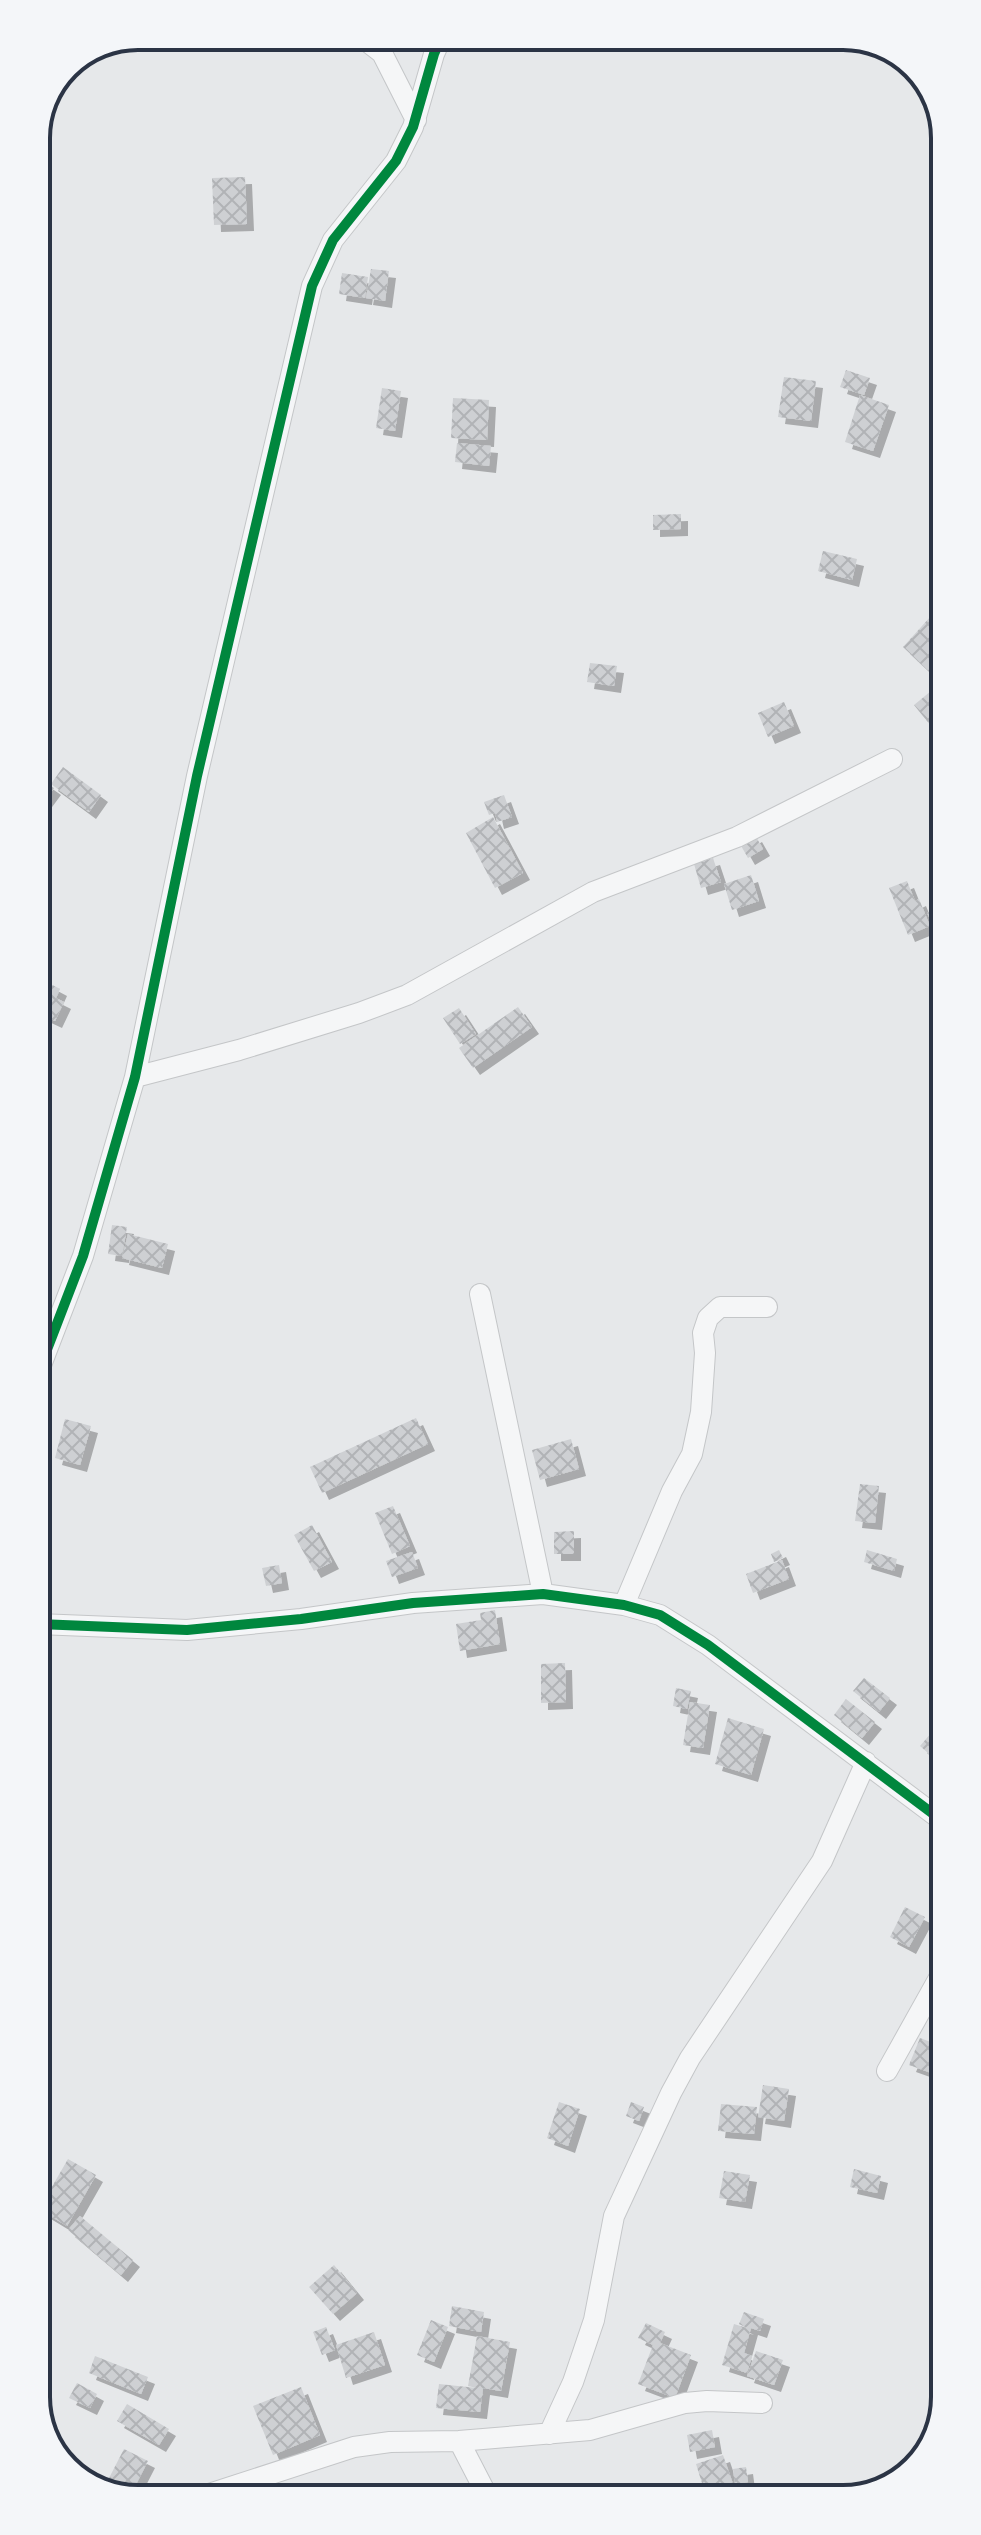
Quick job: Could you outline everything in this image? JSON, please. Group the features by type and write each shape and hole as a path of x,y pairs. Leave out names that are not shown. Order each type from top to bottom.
{"street":[{"path":"378,50 416,120"},
{"path":"50,1342 83,1256 135,1077 197,776 312,286 333,240 396,161 416,120 436,50"},
{"path":"135,1077 239,1050 407,995 593,892 737,837 892,759"},
{"path":"480,1294 543,1594"},
{"path":"624,1605 672,1491 692,1454 701,1412 705,1353 703,1333 708,1318 720,1307 767,1307"},
{"path":"50,1624 187,1630 301,1619 413,1603 543,1594 624,1605 660,1615 708,1645 931,1809"},
{"path":"549,2434 573,2382 594,2320 614,2216 671,2093 690,2058 822,1861 866,1762"},
{"path":"887,2071 931,1992"},
{"path":"237,2485 354,2447 390,2442 459,2441 590,2430 685,2403 762,2403"},
{"path":"459,2441 482,2485"}],"building":[{"path":"245,177 247,224 214,225 212,178"},
{"path":"371,269 389,271 385,301 366,298"},
{"path":"342,273 368,277 365,298 339,294"},
{"path":"846,370 870,378 864,395 840,387"},
{"path":"784,377 816,381 811,421 778,417"},
{"path":"382,388 401,391 395,431 376,428"},
{"path":"860,395 889,405 873,451 845,442"},
{"path":"453,398 489,400 487,440 451,438"},
{"path":"457,443 491,446 489,466 455,462"},
{"path":"681,514 681,529 653,530 653,515"},
{"path":"823,551 857,559 852,580 818,571"},
{"path":"931,616 931,673 903,647"},
{"path":"590,663 617,666 614,686 587,682"},
{"path":"931,691 931,726 914,705"},
{"path":"784,702 794,726 768,737 758,713"},
{"path":"63,767 101,795 89,812 51,784"},
{"path":"504,795 512,817 497,822 495,813 489,815 484,802"},
{"path":"493,817 523,873 495,888 466,833"},
{"path":"755,835 763,849 748,858 740,844"},
{"path":"713,858 721,882 701,888 694,864"},
{"path":"751,875 759,901 732,910 724,884"},
{"path":"907,881 915,901 919,899 930,926 908,935 889,888"},
{"path":"50,984 60,989 56,998 64,1002 55,1021 50,1019"},
{"path":"518,1007 532,1027 473,1068 459,1048"},
{"path":"459,1008 476,1034 460,1044 443,1018"},
{"path":"112,1225 127,1227 122,1256 108,1254"},
{"path":"128,1234 168,1244 162,1268 122,1258"},
{"path":"416,1418 428,1444 322,1493 310,1467"},
{"path":"65,1419 91,1426 80,1465 55,1458"},
{"path":"571,1439 579,1469 540,1480 532,1450"},
{"path":"860,1484 879,1486 875,1523 855,1521"},
{"path":"393,1506 410,1546 392,1554 375,1513"},
{"path":"312,1525 332,1562 314,1571 294,1535"},
{"path":"574,1531 574,1554 554,1554 554,1532"},
{"path":"779,1550 783,1558 774,1562 771,1554"},
{"path":"867,1550 897,1559 894,1571 864,1562"},
{"path":"412,1552 418,1568 392,1577 386,1561"},
{"path":"782,1560 789,1579 753,1593 746,1574"},
{"path":"279,1565 282,1583 266,1586 262,1568"},
{"path":"495,1610 500,1644 460,1651 456,1624 481,1620 480,1613"},
{"path":"565,1663 566,1702 541,1703 541,1664"},
{"path":"864,1678 890,1698 879,1712 853,1691"},
{"path":"676,1688 691,1691 687,1709 673,1706"},
{"path":"846,1699 875,1722 862,1738 834,1715"},
{"path":"690,1702 710,1705 703,1748 683,1745"},
{"path":"728,1718 764,1729 751,1775 715,1764"},
{"path":"931,1733 931,1756 920,1746"},
{"path":"905,1907 925,1917 909,1947 890,1937"},
{"path":"920,2038 931,2042 931,2073 909,2065"},
{"path":"763,2085 789,2089 784,2121 758,2117"},
{"path":"559,2102 580,2109 568,2146 547,2138"},
{"path":"631,2102 644,2107 639,2121 626,2116"},
{"path":"721,2104 757,2107 754,2134 718,2131"},
{"path":"68,2159 96,2175 67,2226 50,2216 50,2190"},
{"path":"854,2169 881,2176 877,2193 850,2187"},
{"path":"724,2171 750,2175 745,2202 719,2198"},
{"path":"80,2216 133,2260 121,2275 68,2230"},
{"path":"334,2265 357,2293 333,2314 309,2287"},
{"path":"452,2306 484,2312 481,2332 449,2326"},
{"path":"744,2312 764,2319 760,2331 751,2328 744,2353 752,2356 747,2373 722,2365 734,2324 747,2328 739,2324"},
{"path":"431,2320 448,2327 434,2362 417,2355"},
{"path":"646,2323 665,2332 660,2343 691,2355 675,2398 638,2384 653,2345 638,2338"},
{"path":"326,2327 335,2350 322,2355 313,2332"},
{"path":"374,2332 385,2365 346,2378 336,2345"},
{"path":"477,2336 510,2342 501,2391 483,2388 480,2412 436,2408 439,2384 477,2388 468,2386"},
{"path":"756,2351 783,2360 774,2385 747,2376"},
{"path":"95,2356 148,2377 141,2394 89,2373"},
{"path":"77,2383 97,2394 90,2408 69,2398"},
{"path":"301,2387 320,2435 273,2455 253,2406"},
{"path":"127,2404 169,2429 159,2445 117,2421"},
{"path":"712,2430 715,2447 690,2452 687,2435"},
{"path":"124,2449 148,2461 136,2485 108,2480"},
{"path":"723,2455 733,2485 703,2485 696,2464"},
{"path":"746,2467 748,2482 735,2484 733,2469"}],"cycle path":[{"path":"50,1342 83,1256 135,1077 197,776 312,286 333,240 396,161 413,127 436,50"},
{"path":"50,1624 187,1630 301,1619 413,1603 543,1594 624,1605 660,1615 708,1645 931,1812"}]}
